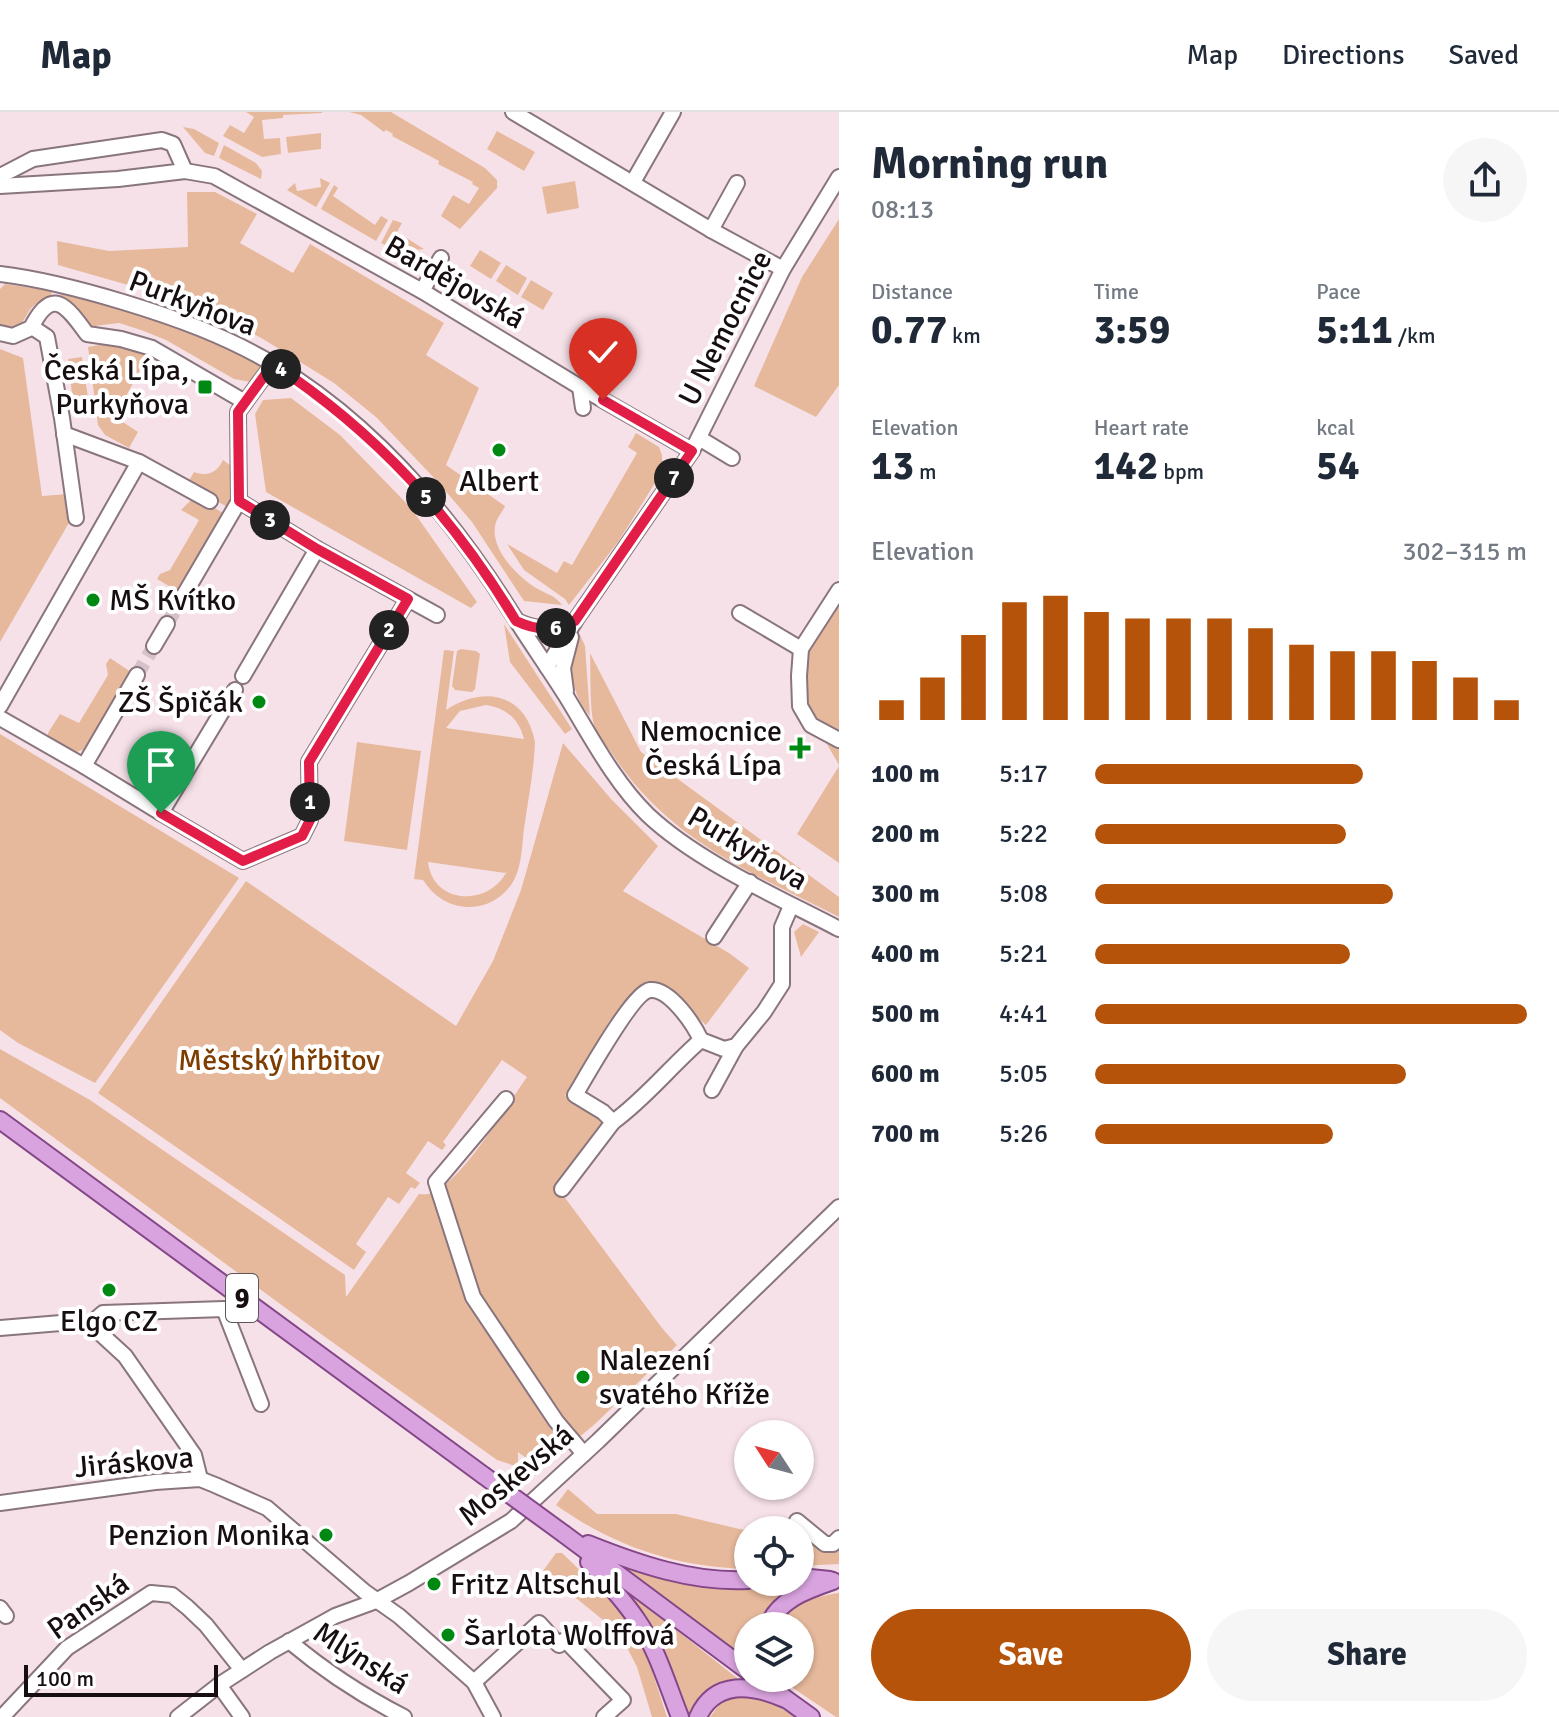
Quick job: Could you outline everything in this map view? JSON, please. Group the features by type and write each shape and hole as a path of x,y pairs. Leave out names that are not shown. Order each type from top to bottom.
{"main road":[{"name":"9","path":"0,1120 734,1661"},
{"path":"564,1534 617,1556 668,1572 734,1579"},
{"path":"564,1534 621,1597 639,1622 657,1656 680,1717"},
{"path":"814,1578 836,1580"},
{"path":"775,1612 790,1599 836,1580"},
{"path":"698,1717 710,1698 729,1689 761,1690 785,1699"},
{"path":"776,1692 811,1717"},
{"path":"782,1692 785,1699"}],"street":[{"path":"513,112 711,230 783,269"},
{"path":"633,182 673,112"},
{"path":"0,176 33,159 162,140 173,144 185,171"},
{"name":"Bardějovská","path":"0,186 118,179 185,171 214,176 422,291 479,330 580,387 696,444 732,458"},
{"name":"U Nemocnice","path":"547,667 696,444 783,269 839,177"},
{"path":"711,230 737,183"},
{"path":"422,291 441,258"},
{"path":"0,282 7,275"},
{"name":"Purkyňova","path":"7,275 85,291 172,317 218,335 273,364 349,418 390,455 445,518 646,813 692,849 791,906 839,929"},
{"path":"0,333 13,336 32,327 39,311 50,304 60,304 71,312 87,334 152,348 245,402"},
{"path":"32,327 47,337 76,518"},
{"path":"184,595 239,501 238,412 273,364"},
{"path":"580,387 583,408"},
{"path":"64,434 139,462 210,501"},
{"path":"0,706 139,462"},
{"path":"239,501 317,549 437,615"},
{"path":"243,676 317,549"},
{"path":"839,590 801,649 800,706 811,725 839,740"},
{"path":"0,718 243,861 302,836 310,820 309,762 408,599"},
{"path":"740,613 801,649"},
{"path":"516,621 544,630 575,621"},
{"name":"U Nemocnice","path":"566,697 563,668 575,621"},
{"path":"154,646 167,624"},
{"path":"84,766 137,675"},
{"path":"161,813 235,690"},
{"path":"714,937 750,882"},
{"path":"712,1090 736,1046 782,984 782,927 791,906"},
{"path":"613,1122 575,1095 641,994 651,990 664,993 692,1022 701,1040 724,1049 736,1046"},
{"path":"562,1189 613,1122 701,1040"},
{"path":"506,1099 436,1182 473,1297 556,1421 584,1454"},
{"name":"Moskevská","path":"178,1717 219,1685 289,1641 335,1616 376,1601 511,1521 839,1207"},
{"path":"0,1328 80,1324 103,1313 224,1309 261,1404"},
{"path":"80,1324 125,1356 194,1455 200,1479"},
{"name":"Jiráskova","path":"0,1503 200,1479 267,1508 474,1682"},
{"path":"814,1535 825,1544 833,1544 839,1538"},
{"name":"Panská","path":"2,1717 67,1648 151,1593 172,1595 206,1625 242,1670"},
{"path":"493,1717 474,1682 539,1623 559,1645 565,1640 623,1700 604,1717"},
{"name":"Mlýnská","path":"289,1641 324,1671 360,1695 404,1717"},
{"path":"219,1685 242,1717"}],"green space":[{"path":"246,112 322,113 283,115 283,118 262,120 264,139 280,138 281,154 262,157 223,136 230,125 244,133 254,117"},
{"path":"349,112 391,112 485,168 497,180 497,188 460,229 441,216 453,195 469,204 479,188 361,115"},
{"path":"183,127 194,129 219,143 214,156 205,153"},
{"path":"497,131 535,152 524,171 487,149"},
{"path":"321,133 321,149 288,153 286,137"},
{"path":"224,145 256,163 262,171 261,179 219,158"},
{"path":"320,178 330,183 316,207 287,190 295,183 297,191 321,187"},
{"path":"575,181 579,208 547,214 542,187"},
{"path":"334,185 338,188 333,196 375,225 381,216 388,220 376,241 321,209"},
{"path":"187,192 215,192 257,214 240,243 293,273 310,244 444,323 426,355 479,388 446,465 505,506 496,522 496,541 500,551 521,576 562,605 524,601 472,522 436,480 376,417 334,383 263,339 198,305 58,265 57,241 109,251 188,247"},
{"path":"839,219 839,385 816,417 754,386 802,277"},
{"path":"393,220 402,223 397,232 424,249 399,252 381,243"},
{"path":"480,250 501,263 491,279 470,266"},
{"path":"506,265 527,278 518,295 496,281"},
{"path":"531,280 553,293 543,310 521,297"},
{"path":"5,284 52,291 51,296 34,306 19,327 7,328 0,325 0,289"},
{"path":"60,294 111,304 164,321 261,366 260,372 251,382 234,379 166,340 141,330 119,323 86,327 79,313"},
{"path":"121,345 148,355 115,417 138,432 129,448 105,435 98,425 88,347"},
{"path":"0,349 23,358 42,496 68,494 70,521 0,642"},
{"path":"82,357 90,411 74,412 68,359"},
{"path":"291,398 340,435 411,508 477,602 471,608 266,492 255,414 263,400"},
{"path":"636,433 659,447 662,472 618,542 569,605 524,570 507,544 557,573 564,561 572,565 637,453 628,447"},
{"path":"223,460 231,466 233,477 229,508 187,484 194,472 211,473"},
{"path":"193,498 225,514 179,592 157,579 160,574 170,570 199,520 181,510"},
{"path":"839,605 839,765 806,708 808,653"},
{"path":"504,624 572,729 565,734 510,662"},
{"path":"580,635 585,646 590,716 578,697 573,677 573,656"},
{"path":"461,649 480,654 472,692 455,690 452,686 457,651"},
{"path":"444,650 454,651 446,710 474,698 501,698 513,704 530,726 535,742 520,860 515,878 507,890 497,899 477,906 463,907 449,903 437,896 423,880 414,879","holes":["486,705 511,716 524,739 446,728 460,711","428,862 505,873 507,871 499,883 488,891 463,896 440,887 432,876"]},
{"path":"590,653 641,752 839,897 839,917 745,870 688,834 637,787 595,727"},
{"path":"110,658 131,672 85,749 74,753 48,739 48,733 60,714 79,723 108,675 106,664"},
{"path":"0,734 239,878 95,1083 18,1043 0,1030"},
{"path":"357,742 421,751 407,850 344,841"},
{"name":"Městský hřbitov","path":"563,743 612,800 658,846 623,891 749,968 706,1025 665,991 643,987 610,1020 565,1096 600,1115 605,1126 557,1187 677,1345 595,1424 541,1469 518,1452 518,1467 497,1460 0,1098 0,1049 90,1100 345,1275 346,1297 419,1194 431,1193 457,1174 484,1141 527,1077 502,1060 443,1142 446,1145 442,1150 428,1141 406,1173 420,1183 415,1189 411,1187 399,1204 388,1197 356,1244 366,1252 354,1270 98,1093 246,881 456,1026 493,961 521,890"},
{"path":"839,766 839,863 797,834"},
{"path":"803,924 819,932 801,957 794,932"},
{"path":"568,1489 597,1514 676,1514 734,1528 734,1568 696,1564 647,1552 601,1532 556,1505"},
{"path":"814,1543 839,1547 839,1564 814,1565"},
{"path":"556,1553 562,1553 621,1610 648,1658 667,1717 652,1717 637,1667 620,1634 543,1571"},
{"path":"601,1553 684,1583 734,1588 734,1596 785,1596 767,1612 734,1612 734,1649"},
{"path":"611,1578 734,1676 734,1682 724,1683 702,1694 690,1717 686,1717"},
{"path":"839,1593 839,1717 799,1692 814,1692 814,1612 790,1612 813,1599"},
{"path":"736,1695 767,1702 795,1717 710,1717 724,1698"}],"tunnel":[{"path":"167,624 184,595"},
{"path":"137,675 154,646"}],"place":[{"name":"Česká Lípa, Purkyňova","path":"205,387"},
{"name":"Albert","path":"499,450"},
{"name":"MŠ Kvítko","path":"93,600"},
{"name":"ZŠ Špičák","path":"259,702"},
{"name":"Nemocnice Česká Lípa","path":"800,748"},
{"name":"Elgo CZ","path":"109,1290"},
{"name":"Nalezení svatého Kříže","path":"583,1377"},
{"name":"Penzion Monika","path":"326,1535"},
{"name":"Fritz Altschul","path":"434,1584"},
{"name":"Šarlota Wolffová","path":"448,1635"}],"route":[{"path":"161,813 243,861 302,836 310,820 309,762 408,599 239,501 238,412 273,364 349,418 390,455 445,518 516,621 544,630 575,621 692,451 603,400"}]}
